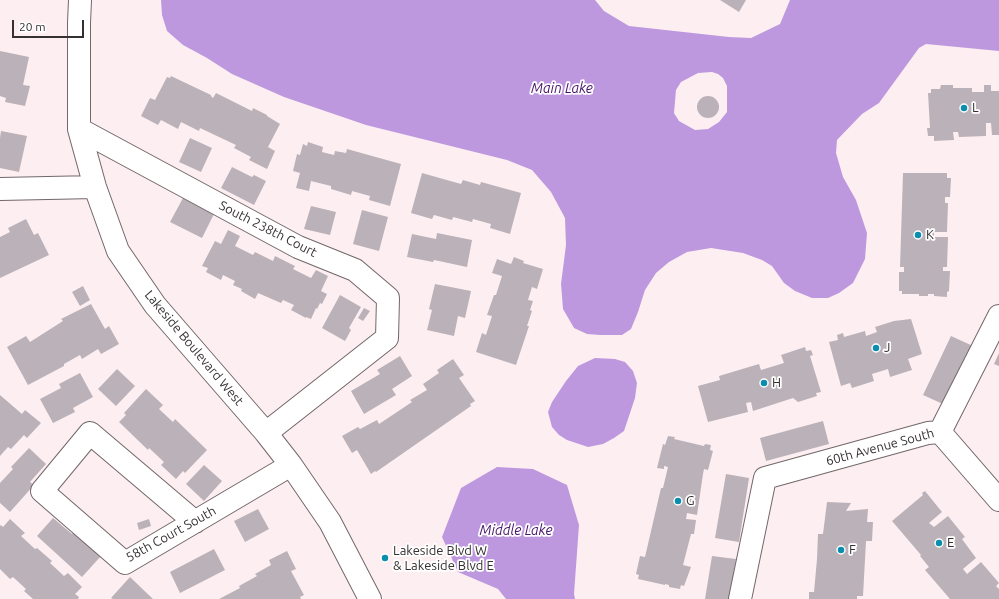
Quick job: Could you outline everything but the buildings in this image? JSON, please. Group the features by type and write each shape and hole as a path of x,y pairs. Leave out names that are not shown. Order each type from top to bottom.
{"street":[{"name":"Lakeside Boulevard West","path":"80,0 80,129 95,187 118,251 155,305 266,433 291,465 330,522 370,599"},
{"name":"South 238th Court","path":"80,129 298,247 355,270 388,298 387,338 266,433"},
{"path":"0,189 95,187"},
{"name":"60th Avenue South","path":"740,599 765,478 928,433 940,432 999,316"},
{"path":"940,432 999,500"},
{"name":"58th Court South","path":"195,522 90,433 42,491 125,563 195,522 291,465"}],"water":[{"name":"Main Lake","path":"161,0 595,0 604,11 629,26 751,38 780,24 790,0 999,0 999,51 926,44 919,48 879,103 862,114 837,140 836,153 843,177 856,200 867,233 865,259 853,283 839,293 828,298 812,298 795,291 784,283 772,266 762,260 743,253 711,248 687,252 669,262 656,273 645,290 631,329 622,335 600,335 587,334 574,328 563,309 561,284 566,245 565,218 551,192 532,170 507,160 366,125 284,97 232,74 183,45 167,31 162,15","holes":["712,72 723,78 727,86 727,112 719,122 708,129 695,130 679,121 674,113 676,90 681,82 698,73"]},
{"path":"595,358 615,359 625,362 633,371 637,383 635,398 624,431 603,444 588,447 567,440 559,435 552,427 548,412 552,402 578,366"},
{"name":"Middle Lake","path":"497,467 533,469 567,485 579,525 574,594 575,599 506,599 498,589 458,572 442,537 461,488"}],"place":[{"name":"L","path":"964,108"},
{"name":"K","path":"918,235"},
{"name":"J","path":"876,348"},
{"name":"H","path":"764,383"},
{"name":"G","path":"678,501"},
{"name":"E","path":"939,543"},
{"name":"F","path":"841,550"},
{"name":"Lakeside Blvd W & Lakeside Blvd E","path":"385,558"}]}
